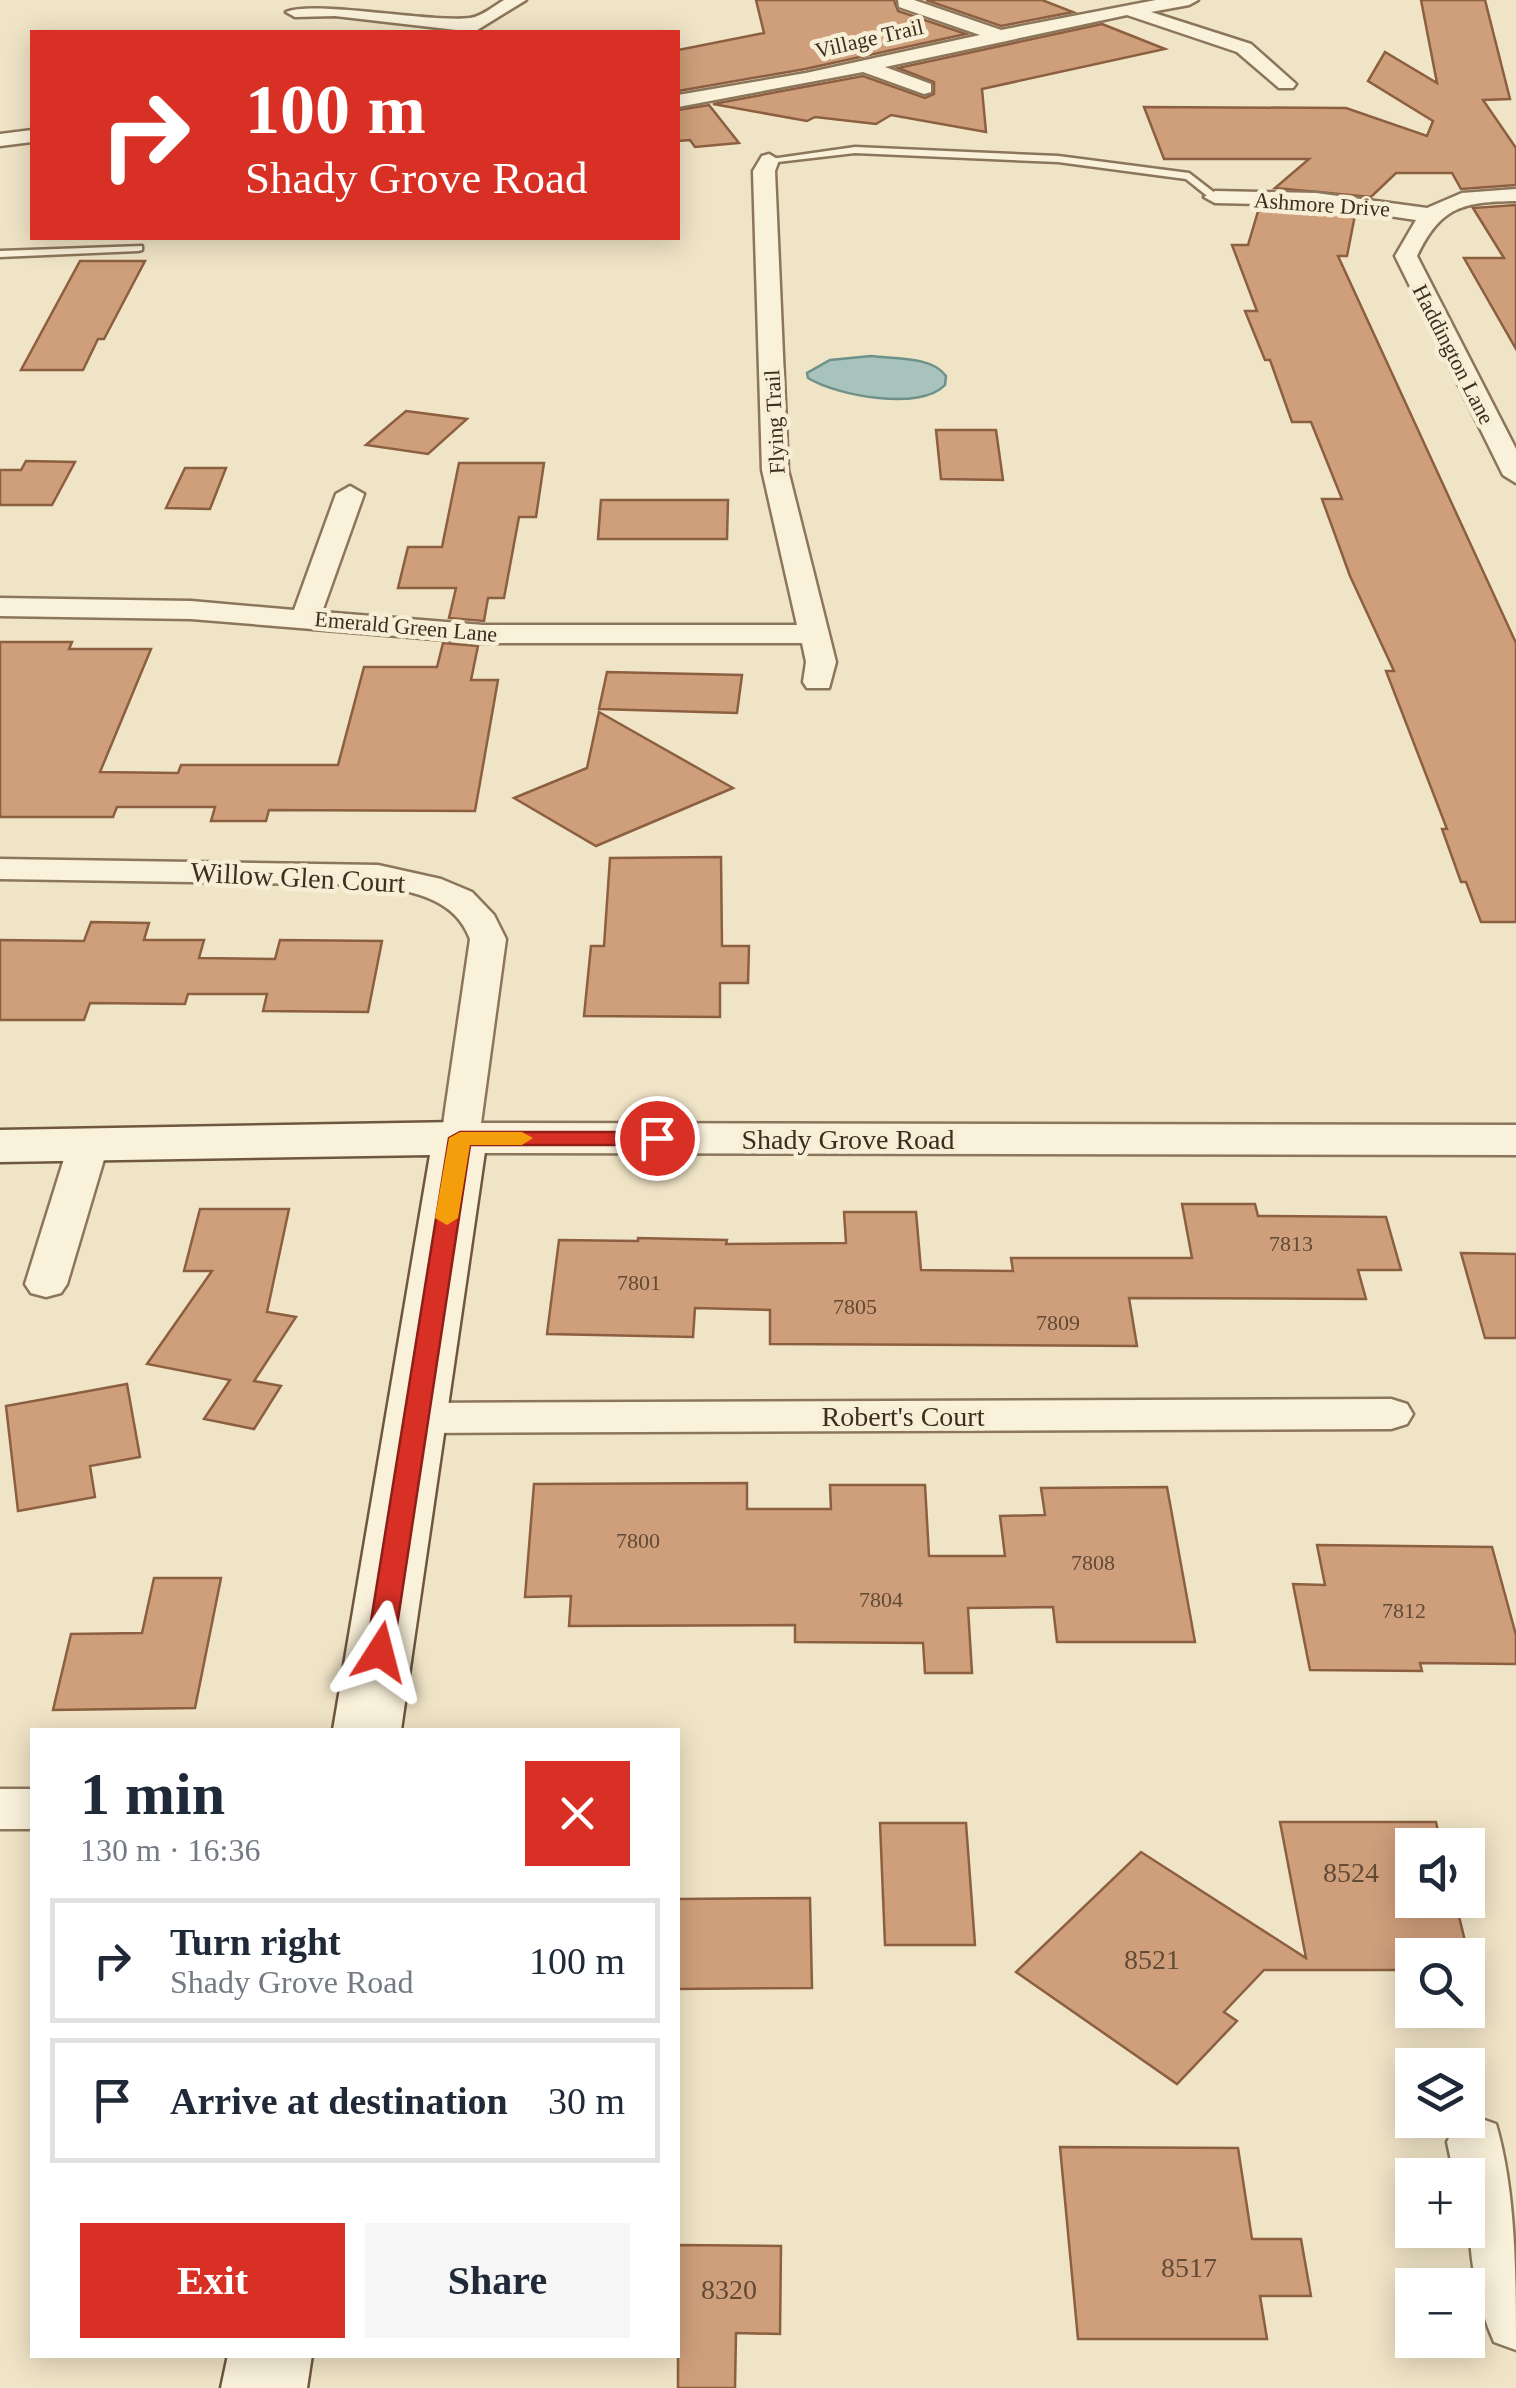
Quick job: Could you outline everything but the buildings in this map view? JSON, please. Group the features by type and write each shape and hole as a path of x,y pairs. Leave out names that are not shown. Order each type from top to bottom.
{"main road":[{"name":"Shady Grove Road","path":"0,1146 460,1138"},
{"path":"367,1728 460,1138"},
{"path":"264,2388 269,2358"}],"street":[{"path":"294,12 335,11 469,28 517,0"},
{"name":"Village Trail","path":"680,101 864,66 995,34 1188,0"},
{"path":"905,3 995,34"},
{"path":"1126,9 1244,48 1286,84"},
{"path":"864,66 924,88"},
{"path":"0,140 30,136"},
{"name":"Flying Trail","path":"769,160 764,171 775,470 820,662 818,682"},
{"path":"1429,216 1464,196 1516,195"},
{"name":"Ashmore Drive","path":"1214,197 1316,199 1429,216"},
{"name":"Haddington Lane","path":"1429,216 1415,233 1406,256 1516,475"},
{"path":"306,617 350,494"},
{"name":"Emerald Green Lane","path":"0,607 191,610 483,634 812,634"},
{"name":"Willow Glen Court","path":"0,869 378,875 428,885 461,899 483,918 488,939 460,1138"},
{"name":"Shady Grove Road","path":"460,1138 1516,1140"},
{"path":"46,1284 88,1146"},
{"name":"Robert's Court","path":"416,1418 1391,1414"},
{"path":"0,1809 30,1809"},
{"path":"1476,2142 1516,2322"}],"lane":[{"path":"769,160 855,150 1058,158 1189,176 1214,197"},
{"path":"0,254 138,248"}],"water":[{"path":"871,356 932,365 946,376 945,385 918,397 878,398 838,390 808,378 807,373 830,360"}],"slow traffic":[{"path":"447,1218 460,1138 522,1138"}],"route":[{"path":"380,1652 460,1138 657,1138"}]}
